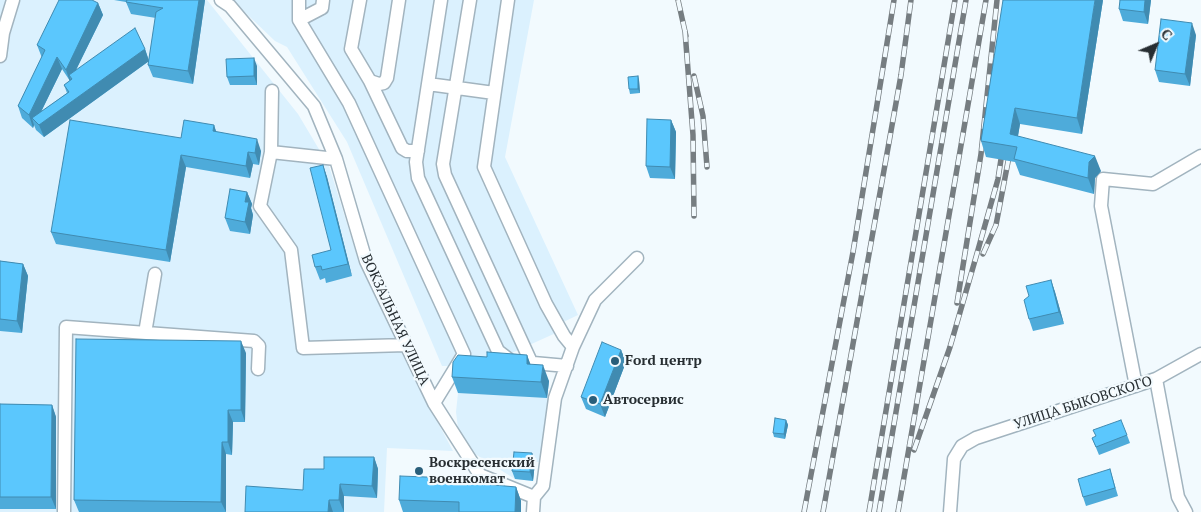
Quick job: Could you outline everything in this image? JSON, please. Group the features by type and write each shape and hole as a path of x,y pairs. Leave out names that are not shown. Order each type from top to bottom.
{"street":[{"path":"0,56 3,33 13,0"},
{"name":"ВОКЗАЛЬНАЯ УЛИЦА","path":"221,0 230,6 314,106 336,159 366,261 434,403 480,475 534,497"},
{"path":"299,0 299,20 349,103 464,354 434,403"},
{"path":"299,20 322,8 323,0"},
{"path":"360,0 351,50 370,81 402,148 407,151 418,151"},
{"path":"370,81 384,84 387,78 399,0"},
{"path":"441,0 416,162 418,178 498,351 511,361 567,366"},
{"path":"470,0 443,164 445,175 531,362"},
{"path":"508,0 484,167 546,304 564,336 573,347"},
{"path":"428,84 494,93"},
{"path":"272,91 271,152 260,206 291,250 302,348 406,345"},
{"path":"271,152 336,159"},
{"path":"1136,386 1100,206 1103,179 1153,184 1201,156"},
{"path":"533,512 534,497 543,486 555,398 573,347 595,300 638,258"},
{"path":"145,333 155,274"},
{"path":"64,512 66,327 254,340 259,346 258,369"},
{"name":"УЛИЦА БЫКОВСКОГО","path":"950,512 954,459 962,446 976,438 1156,380 1201,354"},
{"path":"1156,380 1178,497 1186,512"}],"shaded area":[{"path":"0,0 207,0 298,114 329,166 360,265 409,368 453,451 387,448 384,512 0,512"},
{"path":"232,0 534,0 505,157 578,315 555,326 558,332 483,366 442,366 347,142 287,47 275,41"},
{"path":"533,379 549,381 542,462 535,462 533,481 515,479 475,454 463,442 458,428 456,412 458,393"}],"building":[{"path":"59,0 92,0 98,3 66,70 57,57 29,115 18,106 45,50 37,45"},
{"path":"127,0 199,0 188,71 148,65 156,12 163,8 126,2"},
{"path":"1003,0 1095,0 1077,118 1015,108 1010,134 1095,156 1089,162 1088,178 1014,159 1017,147 981,141"},
{"path":"1120,0 1145,0 1144,12 1119,9"},
{"path":"1161,19 1192,23 1185,74 1155,70"},
{"path":"135,28 145,49 39,125 32,118 69,92 64,85 72,79 69,75"},
{"path":"254,58 254,76 227,77 226,59"},
{"path":"638,76 638,89 629,89 628,77"},
{"path":"647,119 671,120 670,167 646,166"},
{"path":"70,120 181,138 184,120 214,125 213,131 257,139 255,153 248,152 246,166 181,155 166,250 51,232"},
{"path":"323,165 348,264 322,270 321,266 315,267 312,255 331,250 310,168"},
{"path":"230,189 247,192 245,202 249,202 245,222 225,218"},
{"path":"0,261 23,264 17,321 0,319"},
{"path":"1051,280 1059,312 1029,319 1024,300 1029,296 1026,286"},
{"path":"76,339 241,341 241,410 228,410 228,442 222,442 221,502 74,500"},
{"path":"602,342 621,350 600,404 581,397"},
{"path":"487,352 527,355 527,364 543,365 541,382 452,377 453,362 458,355 487,357"},
{"path":"0,404 52,405 51,497 0,497"},
{"path":"775,418 786,420 784,434 773,433"},
{"path":"1121,420 1127,435 1096,447 1092,438 1096,436 1093,430"},
{"path":"514,452 532,453 530,472 512,471"},
{"path":"324,457 374,457 372,486 340,484 339,500 329,500 328,512 245,512 246,486 303,490 304,469 324,469"},
{"path":"1110,469 1115,488 1083,497 1078,479"},
{"path":"400,476 452,478 452,481 516,487 515,512 459,512 459,502 399,500"}],"railway":[{"path":"678,0 686,36"},
{"path":"804,512 853,252 894,0"},
{"path":"823,512 901,75 911,0"},
{"path":"869,512 955,0"},
{"path":"879,512 966,0"},
{"path":"898,512 986,0"},
{"path":"957,303 981,154 997,0"},
{"path":"685,31 693,135 694,216"},
{"path":"694,76 703,116 707,167"},
{"path":"914,450 950,347 998,179 1003,146"},
{"path":"983,254 996,225 1011,146"}],"place":[{"name":"Ford центр","path":"615,361"},
{"name":"Автосервис","path":"593,400"},
{"name":"Воскресенский военкомат","path":"419,471"}]}
